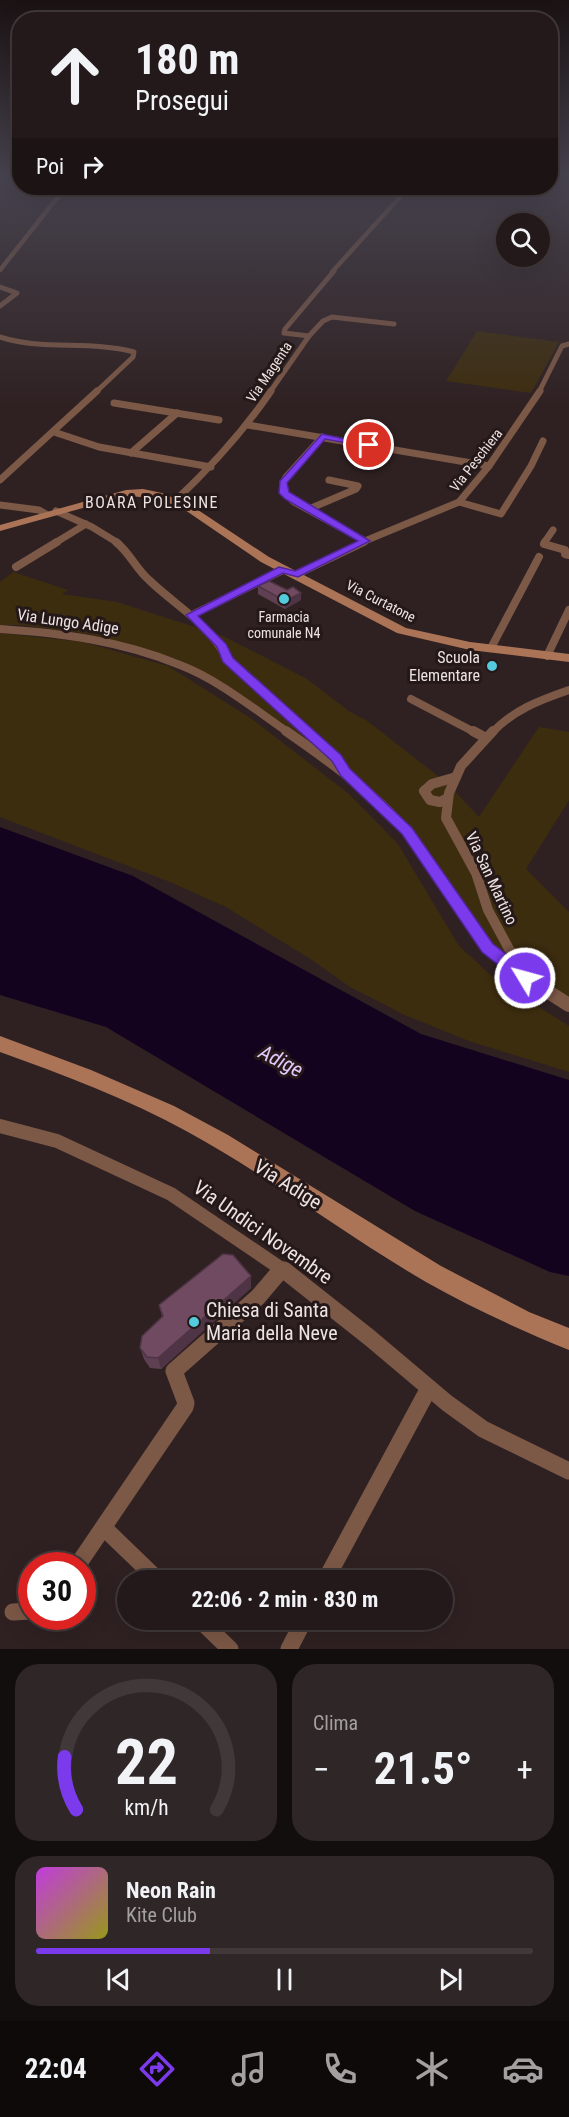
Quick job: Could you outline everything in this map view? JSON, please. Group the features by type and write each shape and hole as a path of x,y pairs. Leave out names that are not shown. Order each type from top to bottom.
{"street":[{"path":"0,270 13,253"},
{"name":"Via Magenta","path":"175,501 212,466 249,425 309,336 284,333 285,329 350,253"},
{"path":"0,287 17,293 0,306"},
{"path":"309,336 323,321 332,317 394,324"},
{"path":"0,337 18,342 115,347 134,352 133,357 0,480"},
{"name":"Via Peschiera","path":"295,575 365,541 459,502 489,466 534,401 562,346 569,344"},
{"path":"114,403 219,420"},
{"path":"131,453 177,413"},
{"path":"249,425 489,466"},
{"path":"54,432 99,447 212,466"},
{"path":"322,436 283,483 284,493 365,541"},
{"path":"459,502 501,514 531,466 543,441"},
{"path":"309,509 356,489 358,486 329,480"},
{"name":"Via Curtatone","path":"0,528 132,492 157,494 175,501 283,570 395,628 434,639 569,658"},
{"path":"0,505 39,510 86,524 126,550 146,578 192,615 222,646 227,659 337,758 346,772"},
{"path":"16,567 86,524"},
{"path":"553,530 544,544 565,550 565,554 569,555"},
{"path":"491,648 539,557"},
{"path":"192,615 283,570"},
{"path":"547,656 569,610"},
{"name":"Via Lungo Adige","path":"0,629 46,632 112,642 181,664 234,695 346,772 407,831 488,948 539,987 569,1005"},
{"name":"Via San Martino","path":"539,987 510,949 488,910 476,873 446,818 448,798 461,766 506,718 539,700 569,690"},
{"path":"411,699 486,738"},
{"path":"448,798 435,802 430,800 424,791 432,784 456,777"},
{"name":"Via Adige","path":"0,1044 118,1088 219,1140 423,1268 491,1304 569,1339"},
{"name":"Via Undici Novembre","path":"0,1126 57,1141 171,1194 282,1269 483,1429 569,1471"},
{"path":"87,1552 185,1407 186,1403 174,1371 258,1297 282,1269"},
{"path":"331,1570 429,1388"},
{"path":"104,1528 148,1570"},
{"path":"12,1612 18,1612"},
{"path":"210,1630 230,1649"},
{"path":"289,1649 299,1630"}],"shaded area":[{"path":"477,331 559,342 531,393 446,381"},
{"path":"13,572 68,590 62,594 117,602 223,636 307,679 350,712 366,720 447,783 479,817 539,727 569,732 569,800 526,869 569,912 569,1007 508,968 413,838 362,787 264,712 177,659 89,634 20,625 0,625 0,582"},
{"path":"0,633 83,642 168,666 252,719 349,794 398,844 459,946 495,979 569,1026 569,1072 469,1041 405,1015 350,987 312,960 226,907 170,882 0,817"}],"water":[{"name":"Adige","path":"0,827 133,876 421,1034 569,1080 569,1276 550,1272 415,1211 106,1027 0,995"}],"building":[{"path":"269,581 287,590 293,587 301,593 285,601 258,586"},
{"path":"223,1254 233,1255 251,1276 158,1358 147,1357 140,1348 142,1336 163,1316 159,1305"}],"place":[{"name":"Farmacia comunale N4","path":"284,599"},
{"name":"Scuola Elementare","path":"492,666"},
{"name":"Chiesa di Santa Maria della Neve","path":"194,1322"}],"district":[{"name":"BOARA POLESINE","path":"152,502"}],"route":[{"path":"369,445 322,436 283,483 284,493 288,497 365,541 295,575 283,570 192,615 222,646 227,659 337,758 346,772 407,831 488,948 525,978"}]}
